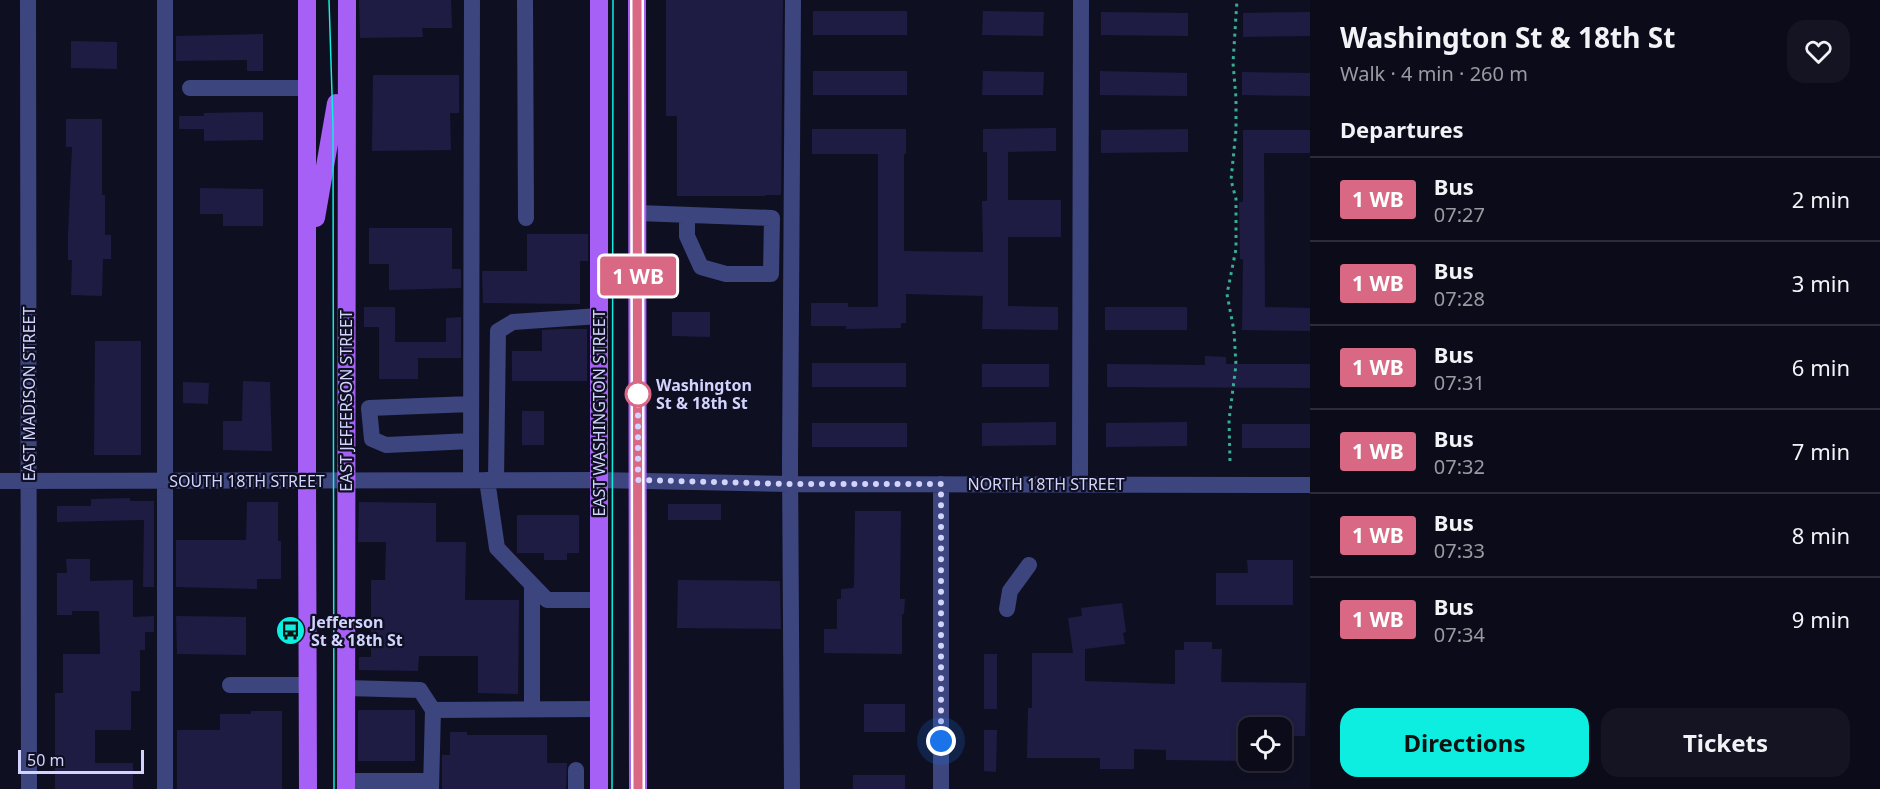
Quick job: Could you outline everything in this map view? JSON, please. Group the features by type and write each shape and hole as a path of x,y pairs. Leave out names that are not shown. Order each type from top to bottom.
{"main road":[{"name":"EAST JEFFERSON STREET","path":"307,0 308,789"},
{"name":"EAST JEFFERSON STREET","path":"344,786 346,0"},
{"name":"EAST WASHINGTON STREET","path":"599,0 599,789"},
{"path":"637,0 638,789"},
{"name":"EAST JEFFERSON STREET","path":"308,261 345,51"},
{"path":"628,789 638,736"}],"street":[{"name":"EAST MADISON STREET","path":"28,0 29,789"},
{"path":"165,0 165,789"},
{"path":"472,0 471,441 485,480 497,549 547,600 599,600"},
{"path":"525,0 526,218"},
{"path":"792,789 790,484 793,0"},
{"path":"1080,484 1081,0"},
{"path":"190,88 307,88"},
{"path":"638,213 772,218 771,274 726,274 701,267 687,236 687,215"},
{"path":"485,480 498,331 513,322 599,316"},
{"path":"471,404 369,408 372,439 386,445 471,441"},
{"path":"346,418 369,416"},
{"name":"SOUTH 18TH STREET","path":"0,481 638,480"},
{"name":"NORTH 18TH STREET","path":"638,480 790,484 1310,485"},
{"path":"941,484 941,789"},
{"path":"1007,609 1010,591 1029,565"},
{"path":"532,585 532,709"},
{"path":"230,685 308,685"},
{"path":"344,786 431,785 433,710 420,690 345,688"},
{"path":"433,710 599,709"},
{"path":"576,770 576,789"}],"path":[{"path":"1230,461 1229,420 1236,365 1234,331 1227,294 1236,249 1236,199 1231,180 1236,122 1233,63 1237,0"}],"building":[{"path":"359,0 451,0 452,28 422,28 423,37 360,38"},
{"path":"666,0 783,0 781,195 677,196 677,116 666,116"},
{"path":"813,11 907,11 907,35 813,35"},
{"path":"983,11 1044,12 1043,36 982,35"},
{"path":"1101,12 1188,13 1188,36 1101,35"},
{"path":"1310,12 1310,36 1243,37 1243,13"},
{"path":"263,34 263,71 247,71 247,60 176,61 176,36"},
{"path":"71,41 117,42 117,69 71,68"},
{"path":"813,71 907,71 907,95 813,95"},
{"path":"983,71 1044,72 1043,95 982,95"},
{"path":"1100,71 1187,73 1187,96 1100,95"},
{"path":"1242,72 1310,73 1310,96 1242,95"},
{"path":"373,75 459,75 459,113 450,113 451,150 372,151"},
{"path":"263,112 263,140 204,141 204,129 179,129 179,116 204,116 204,113"},
{"path":"66,119 102,119 102,195 105,195 105,235 111,235 111,259 103,259 102,296 71,295 72,260 68,260 68,235 72,147 66,147"},
{"path":"1056,128 1056,151 1008,152 1008,200 1061,200 1061,237 1008,237 1008,306 1058,307 1058,330 982,329 983,296 906,294 906,323 901,323 901,328 846,329 846,326 811,326 811,303 848,303 848,307 878,307 878,154 812,154 812,129 906,129 904,251 983,252 982,201 987,201 987,152 983,152 983,129"},
{"path":"1188,129 1188,152 1101,153 1101,130"},
{"path":"1243,130 1310,130 1310,153 1264,153 1265,307 1310,308 1310,331 1242,330 1243,259 1240,259 1239,202 1243,202"},
{"path":"200,188 263,189 263,226 223,226 223,214 200,214"},
{"path":"369,228 452,228 452,269 461,269 461,288 389,290 389,264 369,264"},
{"path":"527,234 588,234 588,261 580,261 580,304 483,303 482,271 527,271"},
{"path":"364,307 395,307 395,342 446,342 446,318 461,317 461,358 418,358 418,379 379,379 379,327 364,327"},
{"path":"1105,307 1187,307 1187,330 1105,330"},
{"path":"672,312 710,312 710,337 672,336"},
{"path":"587,329 587,381 512,381 512,351 542,351 542,330"},
{"path":"95,341 141,341 141,455 94,455"},
{"path":"1205,356 1226,357 1226,364 1310,364 1310,388 1107,387 1107,364 1205,365"},
{"path":"812,363 906,363 906,387 812,387"},
{"path":"982,364 1049,364 1049,387 982,387"},
{"path":"243,381 270,382 272,451 223,450 223,421 242,421"},
{"path":"183,382 209,383 208,404 183,403"},
{"path":"522,411 544,411 544,445 522,445"},
{"path":"1056,422 1056,445 982,446 982,423"},
{"path":"1187,422 1187,446 1106,447 1106,423"},
{"path":"812,423 907,423 907,447 812,447"},
{"path":"1242,424 1310,424 1310,448 1242,448"},
{"path":"130,498 130,501 154,501 154,587 143,587 144,520 57,522 57,506 91,506 91,499"},
{"path":"247,502 278,502 281,579 257,579 257,589 176,587 176,540 246,540"},
{"path":"359,502 436,503 436,542 466,542 465,600 519,600 518,694 478,693 478,656 419,656 418,671 359,670 359,657 371,657 371,580 385,580 386,542 358,542"},
{"path":"668,504 721,504 721,520 668,520"},
{"path":"855,511 901,511 900,599 905,599 904,614 902,614 902,654 824,653 824,629 837,629 837,599 841,599 841,589 853,588 854,585"},
{"path":"517,515 579,515 579,553 567,553 567,560 544,560 544,553 517,553"},
{"path":"66,559 90,559 90,581 133,580 133,617 154,616 154,632 145,632 145,650 140,650 140,691 131,691 131,730 95,730 95,763 133,763 133,789 55,789 55,693 63,693 63,654 100,654 99,611 72,611 72,615 57,615 57,573 67,573"},
{"path":"1247,560 1293,560 1293,605 1216,605 1216,573 1248,573"},
{"path":"678,580 780,581 781,629 677,628"},
{"path":"1122,603 1126,632 1123,633 1125,644 1085,649 1085,681 1175,684 1175,650 1184,650 1184,642 1212,642 1212,649 1222,649 1221,682 1306,683 1305,736 1292,736 1292,717 1238,717 1238,761 1166,760 1166,750 1134,749 1134,769 1100,769 1100,758 1027,758 1028,708 1032,708 1032,653 1073,653 1068,618 1082,616 1081,608"},
{"path":"176,616 246,617 246,655 177,654"},
{"path":"984,654 997,654 997,709 984,709"},
{"path":"864,704 905,704 905,732 864,732"},
{"path":"358,710 415,710 415,761 358,761"},
{"path":"251,711 282,711 282,789 177,789 177,730 220,730 220,714 251,714"},
{"path":"984,730 997,730 996,772 984,771"},
{"path":"450,732 467,732 467,735 547,735 547,763 567,763 566,789 442,789 442,755 450,755"},
{"path":"853,775 905,775 905,789 853,789"}],"tram line":[{"path":"329,0 333,125 334,789"},
{"path":"612,789 613,0"}],"bus line":[{"path":"637,0 638,789"}],"place":[{"name":"Washington St & 18th St","path":"638,394"},
{"name":"Jefferson St & 18th St","path":"290,631"}],"route":[{"path":"638,394 638,480 790,484 941,484 941,741"}]}
